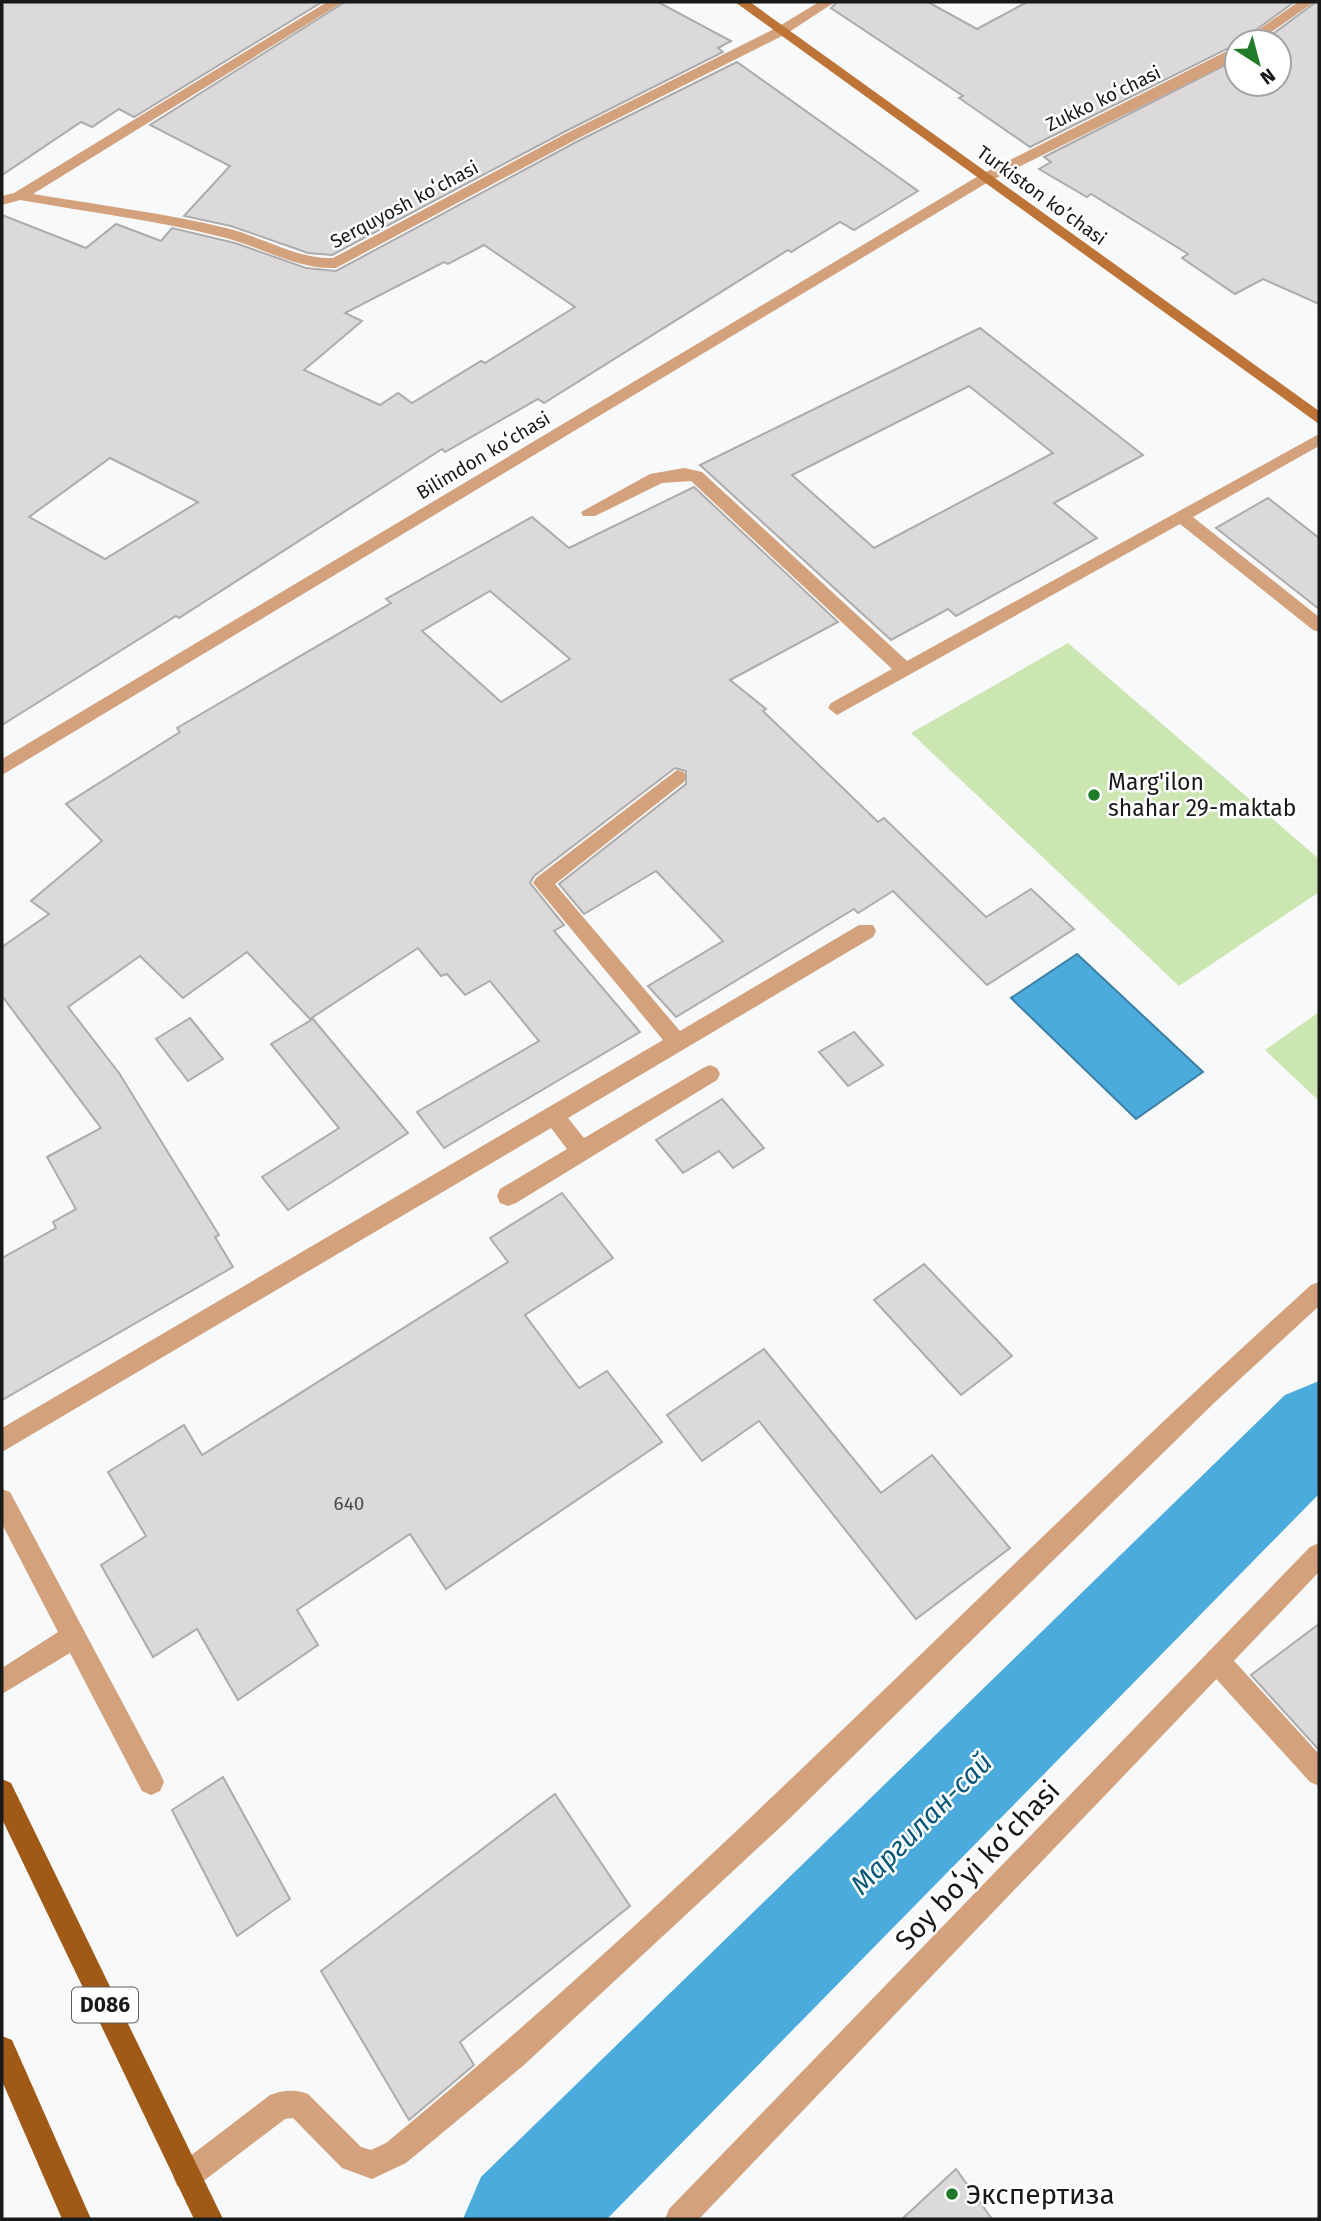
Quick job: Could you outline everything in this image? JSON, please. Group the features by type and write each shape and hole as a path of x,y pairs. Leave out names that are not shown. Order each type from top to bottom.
{"main road":[{"name":"Turkiston ko’chasi","path":"743,2 1319,419"},
{"name":"D086","path":"2,1792 209,2219"},
{"path":"2,2050 77,2219"}],"street":[{"name":"Serquyosh koʻchasi","path":"2,201 19,196 336,2"},
{"name":"Serquyosh koʻchasi","path":"19,196 185,225 256,241 320,265 336,263 572,136 781,31 828,2"},
{"path":"1269,28 1307,2"},
{"name":"Zukko koʻchasi","path":"985,178 1223,59"},
{"name":"Bilimdon koʻchasi","path":"2,768 985,178"},
{"path":"837,708 1319,439"},
{"path":"589,512 668,473 683,471 696,476 905,670"},
{"path":"1181,516 1319,626"},
{"path":"677,777 543,883 677,1042"},
{"path":"2,1441 866,931"},
{"path":"508,1196 710,1074"},
{"path":"554,1115 581,1151"},
{"path":"187,2176 280,2105 298,2104 352,2158 372,2165 396,2153 514,2055 778,1812 1206,1395 1319,1292"},
{"path":"2,1500 151,1782"},
{"name":"Soy boʻyi koʻchasi","path":"680,2219 1319,1555"},
{"path":"2,1682 75,1636"},
{"path":"1217,1661 1319,1773"}],"green space":[{"path":"1068,643 1319,859 1319,892 1179,986 911,733"},
{"path":"1319,1012 1319,1101 1265,1050"}],"water":[{"path":"1077,954 1203,1072 1136,1119 1011,998"}],"building":[{"path":"2,2 322,2 134,117 119,109 92,127 81,122 2,175"},
{"path":"345,2 658,2 731,41 718,48 723,52 566,131 332,255 308,253 231,226 184,216 230,166 150,125"},
{"path":"837,2 928,2 977,29 1027,2 1294,2 1259,28 1223,28 1223,51 1030,147 959,98 963,96 831,8"},
{"path":"1319,2 1319,304 1263,279 1235,294 1182,258 1188,254 1091,194 1087,197 1039,169 1051,162 1044,157 1223,66 1223,98 1293,98 1293,28 1281,28"},
{"path":"737,62 918,191 854,230 840,222 791,252 788,250 544,403 538,399 445,452 442,449 179,618 176,616 2,725 2,215 86,248 116,224 161,241 172,228 235,243 306,268 336,271 578,141","holes":["484,245 575,307 485,363 481,361 412,403 398,393 380,405 304,370 362,321 345,313 444,262 448,264","110,458 198,502 105,559 29,517"]},
{"path":"980,328 1143,455 1054,503 1097,538 956,616 948,609 891,640 700,465","holes":["969,386 1053,453 874,548 792,475"]},
{"path":"694,487 838,622 730,680 766,709 763,711 878,822 884,818 986,917 1031,889 1074,929 987,985 893,891 858,913 854,909 676,1017 648,986 723,941 656,871 584,914 559,884 686,784 686,771 675,768 534,876 530,883 564,925 554,931 640,1032 444,1148 417,1112 539,1041 490,981 465,995 447,974 441,976 418,948 310,1019 247,952 183,998 140,956 68,1007 119,1073 219,1235 215,1237 233,1267 2,1400 2,1258 56,1228 53,1222 76,1209 47,1157 101,1128 2,996 2,947 49,914 31,901 102,841 66,804 180,732 177,728 391,603 386,599 532,517 569,548","holes":["490,591 570,659 501,702 422,631"]},
{"path":"1268,498 1319,538 1319,609 1216,528"},
{"path":"190,1018 223,1059 188,1081 156,1039"},
{"path":"313,1019 408,1133 288,1210 262,1177 339,1128 271,1044"},
{"path":"854,1032 883,1065 848,1086 819,1052"},
{"path":"722,1099 764,1148 733,1168 719,1151 683,1173 656,1140"},
{"path":"562,1193 613,1258 525,1315 579,1388 607,1371 662,1442 446,1589 410,1534 297,1610 318,1645 238,1700 197,1629 153,1657 101,1565 146,1536 108,1472 184,1425 202,1455 508,1262 490,1238"},
{"path":"924,1264 1012,1356 961,1395 874,1300"},
{"path":"764,1349 881,1493 932,1455 1010,1548 916,1619 759,1421 702,1461 667,1415"},
{"path":"1319,1624 1319,1750 1251,1675"},
{"path":"223,1777 290,1899 237,1936 172,1810"},
{"path":"555,1794 630,1906 460,2042 474,2065 409,2120 321,1971"},
{"name":"Экспертиза","path":"956,2169 992,2219 902,2219"}],"waterway":[{"name":"Маргилан-сай","path":"523,2219 1319,1427"}],"place":[{"name":"Marg'ilon shahar 29-maktab","path":"1094,795"},
{"name":"Экспертиза","path":"952,2194"}]}
